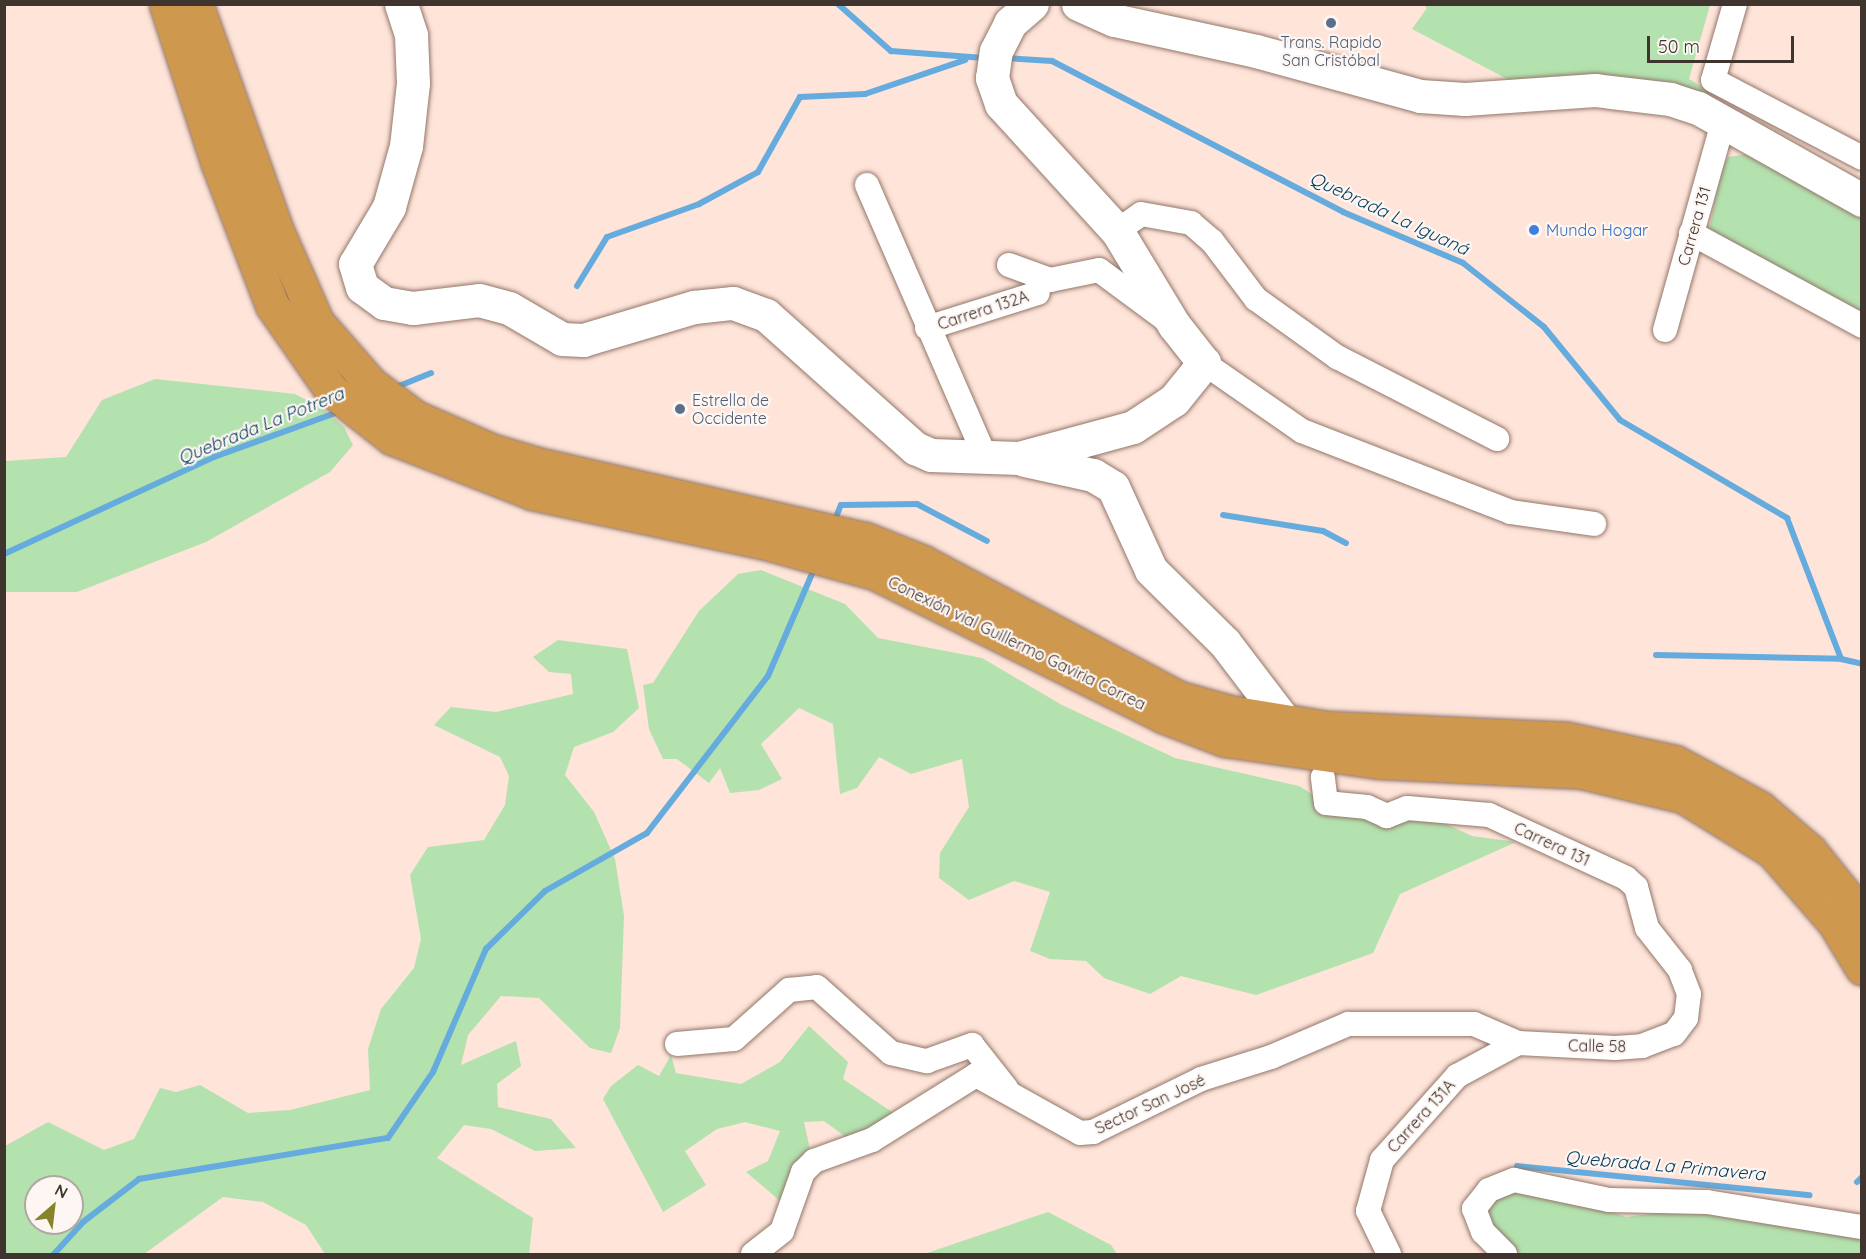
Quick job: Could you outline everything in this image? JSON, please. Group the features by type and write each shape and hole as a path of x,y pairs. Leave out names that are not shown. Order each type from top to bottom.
{"highway":[{"name":"Conexión vial Guillermo Gaviria Correa","path":"166,4 255,266 305,329"},
{"name":"Conexión vial Guillermo Gaviria Correa","path":"196,4 276,229 305,329 331,390 532,493 768,529 857,552 923,562 1179,698 1286,723 1567,739 1675,762 1760,808 1810,851 1862,916"},
{"name":"Conexión vial Guillermo Gaviria Correa","path":"857,552 912,587 1163,716 1225,740 1380,762 1582,771 1683,796 1772,851 1834,922 1862,968"}],"street":[{"path":"401,4 411,35 413,74 406,146 389,207 370,231 356,264 362,287 384,303 413,308 479,300 509,308 562,339 583,340 694,307 733,303 766,315 915,448 931,455 1019,459 1093,475 1113,488 1150,570 1226,643 1286,723"},
{"path":"1078,4 1114,20 1256,51 1420,96 1631,93 1670,99 1723,122 1862,200"},
{"path":"1735,4 1713,80 1853,154 1827,182"},
{"path":"1029,6 996,51 992,78 1001,104 1117,231 1174,325 1204,363 1302,431 1511,512 1594,524"},
{"name":"Carrera 131","path":"1665,330 1723,122"},
{"path":"867,185 927,328 985,457"},
{"path":"1117,231 1141,214 1191,223 1212,241 1256,298 1337,357 1497,439"},
{"path":"1691,233 1862,326"},
{"path":"1009,265 1050,279 1100,270 1174,325"},
{"name":"Carrera 132A","path":"927,328 1038,293"},
{"path":"1019,459 1133,427 1174,400 1204,363"},
{"name":"Carrera 131","path":"1323,777 1326,803 1367,807 1387,816 1407,808 1489,815 1626,878 1636,887 1647,928 1674,957 1689,993 1686,1018 1674,1034"},
{"path":"677,1044 734,1039 789,990 817,987 891,1053 927,1061 972,1045 1006,1088"},
{"name":"Sector San José","path":"753,1254 782,1231 803,1172 814,1161 872,1140 976,1075 1006,1088 1080,1133 1093,1132 1201,1079 1271,1057 1348,1024 1474,1024 1518,1043"},
{"name":"Calle 58","path":"1518,1043 1615,1048 1642,1046 1674,1034"},
{"name":"Carrera 131A","path":"1389,1254 1368,1211 1382,1160 1457,1076 1518,1043"},
{"path":"1505,1254 1483,1232 1474,1209 1500,1183 1527,1179 1609,1200 1707,1202 1862,1227"}],"green space":[{"path":"1424,5 1710,5 1689,79 1709,91 1699,117 1513,82 1412,29 1427,8"},
{"path":"1749,154 1861,216 1861,323 1707,241 1721,170 1728,157"},
{"path":"155,379 295,394 322,408 344,427 353,445 330,472 206,542 77,592 5,592 5,461 66,457 102,400"},
{"path":"761,570 845,604 878,638 982,658 1062,705 1175,758 1299,786 1347,816 1442,822 1472,836 1516,842 1400,894 1373,953 1256,995 1181,976 1150,994 1104,978 1086,961 1050,959 1030,951 1050,892 1014,881 969,900 939,878 940,853 969,807 962,759 911,774 879,757 857,788 840,794 833,724 799,708 761,744 782,779 759,790 730,793 720,768 709,783 677,759 663,759 649,729 643,685 653,683 699,611 738,574"},
{"path":"558,640 627,649 639,708 613,732 574,747 565,775 594,812 615,859 624,916 620,1028 611,1053 590,1048 539,998 501,996 468,1035 461,1065 516,1041 521,1066 497,1084 498,1107 551,1119 576,1148 535,1151 491,1129 464,1125 437,1158 533,1218 529,1254 325,1254 306,1225 263,1202 223,1197 144,1254 5,1254 5,1146 48,1122 104,1150 134,1139 160,1088 176,1092 200,1085 248,1113 290,1110 370,1090 368,1049 381,1009 414,968 421,939 410,875 428,847 484,840 505,805 509,776 500,757 434,725 451,707 496,712 573,694 571,674 549,672 533,657"},
{"path":"809,1026 848,1062 843,1079 898,1116 850,1140 824,1121 804,1122 811,1154 786,1206 746,1172 768,1161 780,1131 745,1122 717,1129 685,1151 706,1185 663,1212 603,1099 611,1086 638,1065 659,1076 671,1055 676,1073 741,1084 780,1062"},
{"path":"1502,1190 1592,1205 1626,1217 1687,1209 1861,1238 1861,1254 1520,1254 1494,1234 1486,1210"},
{"path":"1048,1212 1111,1245 1117,1254 924,1254"}],"waterway":[{"name":"Quebrada La Iguaná","path":"838,4 891,51 984,58"},
{"name":"Quebrada La Iguaná","path":"1006,58 1052,61 1343,212 1463,263 1544,327 1620,420 1787,518 1841,659 1862,664"},
{"path":"577,286 607,237 699,204 758,172 800,97 865,94 965,60"},
{"name":"Quebrada La Potrera","path":"394,388 431,373"},
{"name":"Quebrada La Potrera","path":"4,554 214,457 341,411"},
{"path":"834,522 841,505 917,504 987,541"},
{"path":"1223,515 1323,531 1346,543"},
{"path":"54,1254 83,1222 139,1179 388,1138 433,1072 486,949 545,891 647,833 768,676 815,567"},
{"path":"1656,655 1841,659"},
{"name":"Quebrada La Primavera","path":"1517,1166 1810,1195"},
{"name":"Quebrada La Primavera","path":"1857,1182 1862,1177"}],"place":[{"name":"Trans. Rapido San Cristóbal","path":"1331,23"},
{"name":"Mundo Hogar","path":"1534,230"},
{"name":"Estrella de Occidente","path":"680,409"}]}
